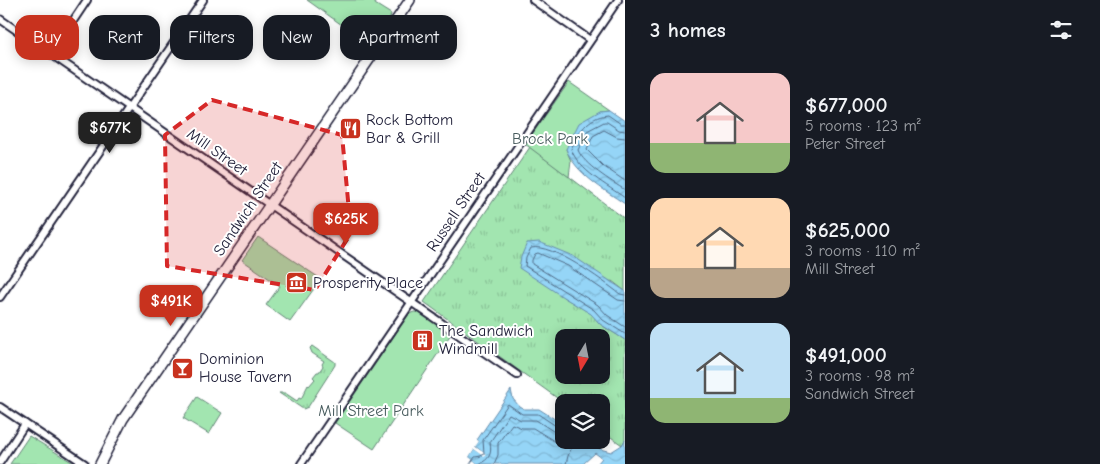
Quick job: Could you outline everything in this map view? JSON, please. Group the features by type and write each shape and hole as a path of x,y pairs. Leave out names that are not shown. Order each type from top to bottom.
{"main road":[{"name":"Sandwich Street","path":"100,464 123,419 410,0"}],"street":[{"path":"77,15 87,0"},
{"path":"0,297 203,0"},
{"path":"532,0 590,40"},
{"name":"Russell Street","path":"301,464 618,0"},
{"name":"Mill Street","path":"0,19 15,29"},
{"name":"Mill Street","path":"60,60 517,375"},
{"path":"0,407 85,464"},
{"path":"0,462 25,424"}],"highlighted area":[{"path":"212,100 342,135 351,233 315,290 167,266 165,135"}],"green space":[{"path":"307,0 376,0 375,4 391,14 340,15 340,24"},
{"name":"Brock Park","path":"569,82 609,110 600,111 566,149 571,161 569,177 525,144"},
{"path":"530,147 625,219 625,291 612,281 563,297 592,314 600,324 608,329 555,329 555,384 610,384 610,330 625,340 625,440 622,445 610,436 610,394 555,394 555,397 424,302"},
{"name":"Prosperity Place","path":"258,237 321,279 290,322 266,305 280,286 242,260"},
{"name":"Mill Street Park","path":"419,312 451,334 374,449 335,423 409,314"},
{"path":"312,346 335,362 335,365 308,407 303,409 279,393 285,393 297,401 299,398 301,399 308,385 315,379 313,377 323,366 324,361 312,353 310,348"},
{"path":"197,397 222,413 209,434 183,418"},
{"path":"29,436 75,464 10,464"}],"water":[{"path":"609,110 625,121 625,204 599,187 583,173 576,166 566,149 579,123 600,111"},
{"path":"539,242 573,256 625,291 625,340 600,324 591,314 519,268 527,243"},
{"path":"511,390 513,399 519,406 524,409 539,409 555,419 555,449 600,449 611,452 622,445 625,440 625,464 597,464 602,458 595,453 583,464 478,464 469,457 474,449 485,454 475,446 479,441 477,440"}],"pier":[{"path":"477,440 479,441 475,447 486,454 484,456 474,449 469,457 478,464 468,459 462,464"}],"place":[{"name":"Rock Bottom Bar & Grill","path":"350,129"},
{"name":"Prosperity Place","path":"297,283"},
{"name":"The Sandwich Windmill","path":"423,340"},
{"name":"Dominion House Tavern","path":"183,368"}]}
